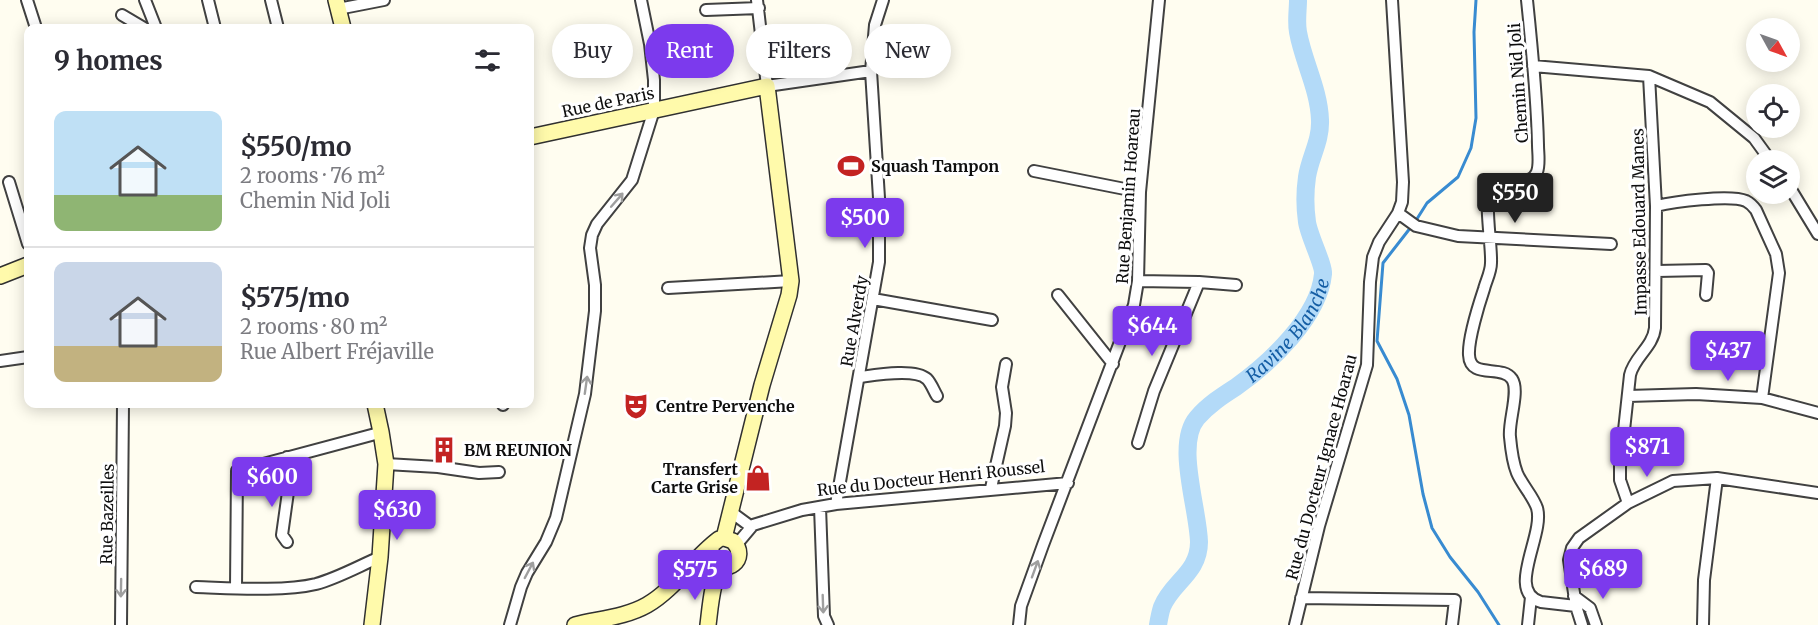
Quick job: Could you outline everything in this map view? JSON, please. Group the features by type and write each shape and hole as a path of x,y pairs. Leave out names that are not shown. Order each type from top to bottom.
{"street":[{"path":"27,0 35,24"},
{"path":"145,0 154,24"},
{"path":"208,0 214,24"},
{"path":"271,0 277,24"},
{"path":"342,24 337,5 384,0"},
{"path":"510,625 527,573 554,524 585,394 595,310 595,285 590,248 592,235 597,224 632,180 654,110 654,80 650,44 641,0"},
{"name":"Rue Alverdy","path":"875,24 883,0"},
{"name":"Rue Benjamin Hoareau","path":"1019,625 1021,606 1134,304 1138,281 1140,192 1159,0"},
{"name":"Rue du Docteur Ignace Hoarau","path":"1294,625 1319,526 1367,365 1370,282 1376,249 1403,215 1392,0"},
{"name":"Chemin Nid Joli","path":"1527,0 1538,132 1537,172 1527,181 1504,180 1493,186 1488,197 1491,266 1476,315 1469,356 1474,367 1509,375 1514,384 1509,436 1516,471 1538,509 1535,543 1524,582 1527,593 1531,597"},
{"path":"706,10 758,4 791,281 720,550 708,625"},
{"path":"122,15 137,24"},
{"path":"1533,66 1650,76 1710,102 1754,138 1763,150"},
{"name":"Rue de Paris","path":"534,136 766,86 864,72"},
{"name":"Impasse Edouard Manes","path":"1628,503 1620,480 1620,467 1631,370 1654,336 1657,271 1656,206 1650,76"},
{"name":"Rue Alverdy","path":"836,504 879,262 879,198 871,78"},
{"path":"1034,171 1140,192"},
{"path":"9,183 24,231"},
{"path":"1656,206 1678,201 1737,199 1751,204 1756,210 1776,254 1779,273 1762,398"},
{"path":"1800,204 1818,234"},
{"path":"1403,215 1416,226 1458,236 1611,244"},
{"path":"0,276 24,267"},
{"path":"1657,271 1707,270 1706,295"},
{"path":"668,288 791,281"},
{"path":"1138,281 1236,285"},
{"path":"1138,443 1154,391 1199,282"},
{"path":"1058,295 1113,364"},
{"path":"873,298 992,320"},
{"path":"0,361 24,358"},
{"path":"992,488 1005,426 1006,413 1002,387 1006,364"},
{"path":"860,377 910,373 920,375 927,379 937,396"},
{"path":"1628,396 1696,394 1762,398 1818,413"},
{"name":"Rue Bazeilles","path":"121,625 123,408"},
{"path":"372,625 380,558 385,460 374,408"},
{"path":"236,588 237,471 380,432"},
{"path":"287,457 288,492 282,535 287,542"},
{"path":"385,460 479,473 499,472"},
{"path":"1703,625 1704,580 1716,478"},
{"path":"1582,625 1575,601 1569,560 1572,548 1579,538 1628,503 1673,481 1716,478 1818,493"},
{"name":"Rue du Docteur Henri Roussel","path":"749,525 802,510 836,504 992,488 1068,483"},
{"path":"820,507 824,616 828,625"},
{"path":"575,625 645,606 720,550 749,525 731,512"},
{"path":"196,587 298,587 316,584 380,558"},
{"path":"1528,625 1531,597 1541,602 1575,601 1590,608 1596,625"},
{"path":"1301,598 1455,600 1452,625"}],"waterway":[{"name":"Ravine Blanche","path":"1158,625 1166,598 1190,570 1198,553 1198,528 1189,477 1188,443 1191,429 1206,409 1249,377 1291,338 1303,322 1320,290 1323,270 1306,217 1307,177 1319,135 1320,120 1317,97 1298,32 1298,0"},
{"path":"1415,222 1427,203 1458,177 1471,148 1476,118 1474,32 1476,0"},
{"path":"1411,227 1383,263 1377,341 1397,379 1409,415 1423,494 1432,528 1499,625"}],"place":[{"name":"Squash Tampon","path":"851,166"},
{"name":"Centre Pervenche","path":"636,406"},
{"name":"BM REUNION","path":"444,450"},
{"name":"Transfert Carte Grise","path":"758,478"}]}
